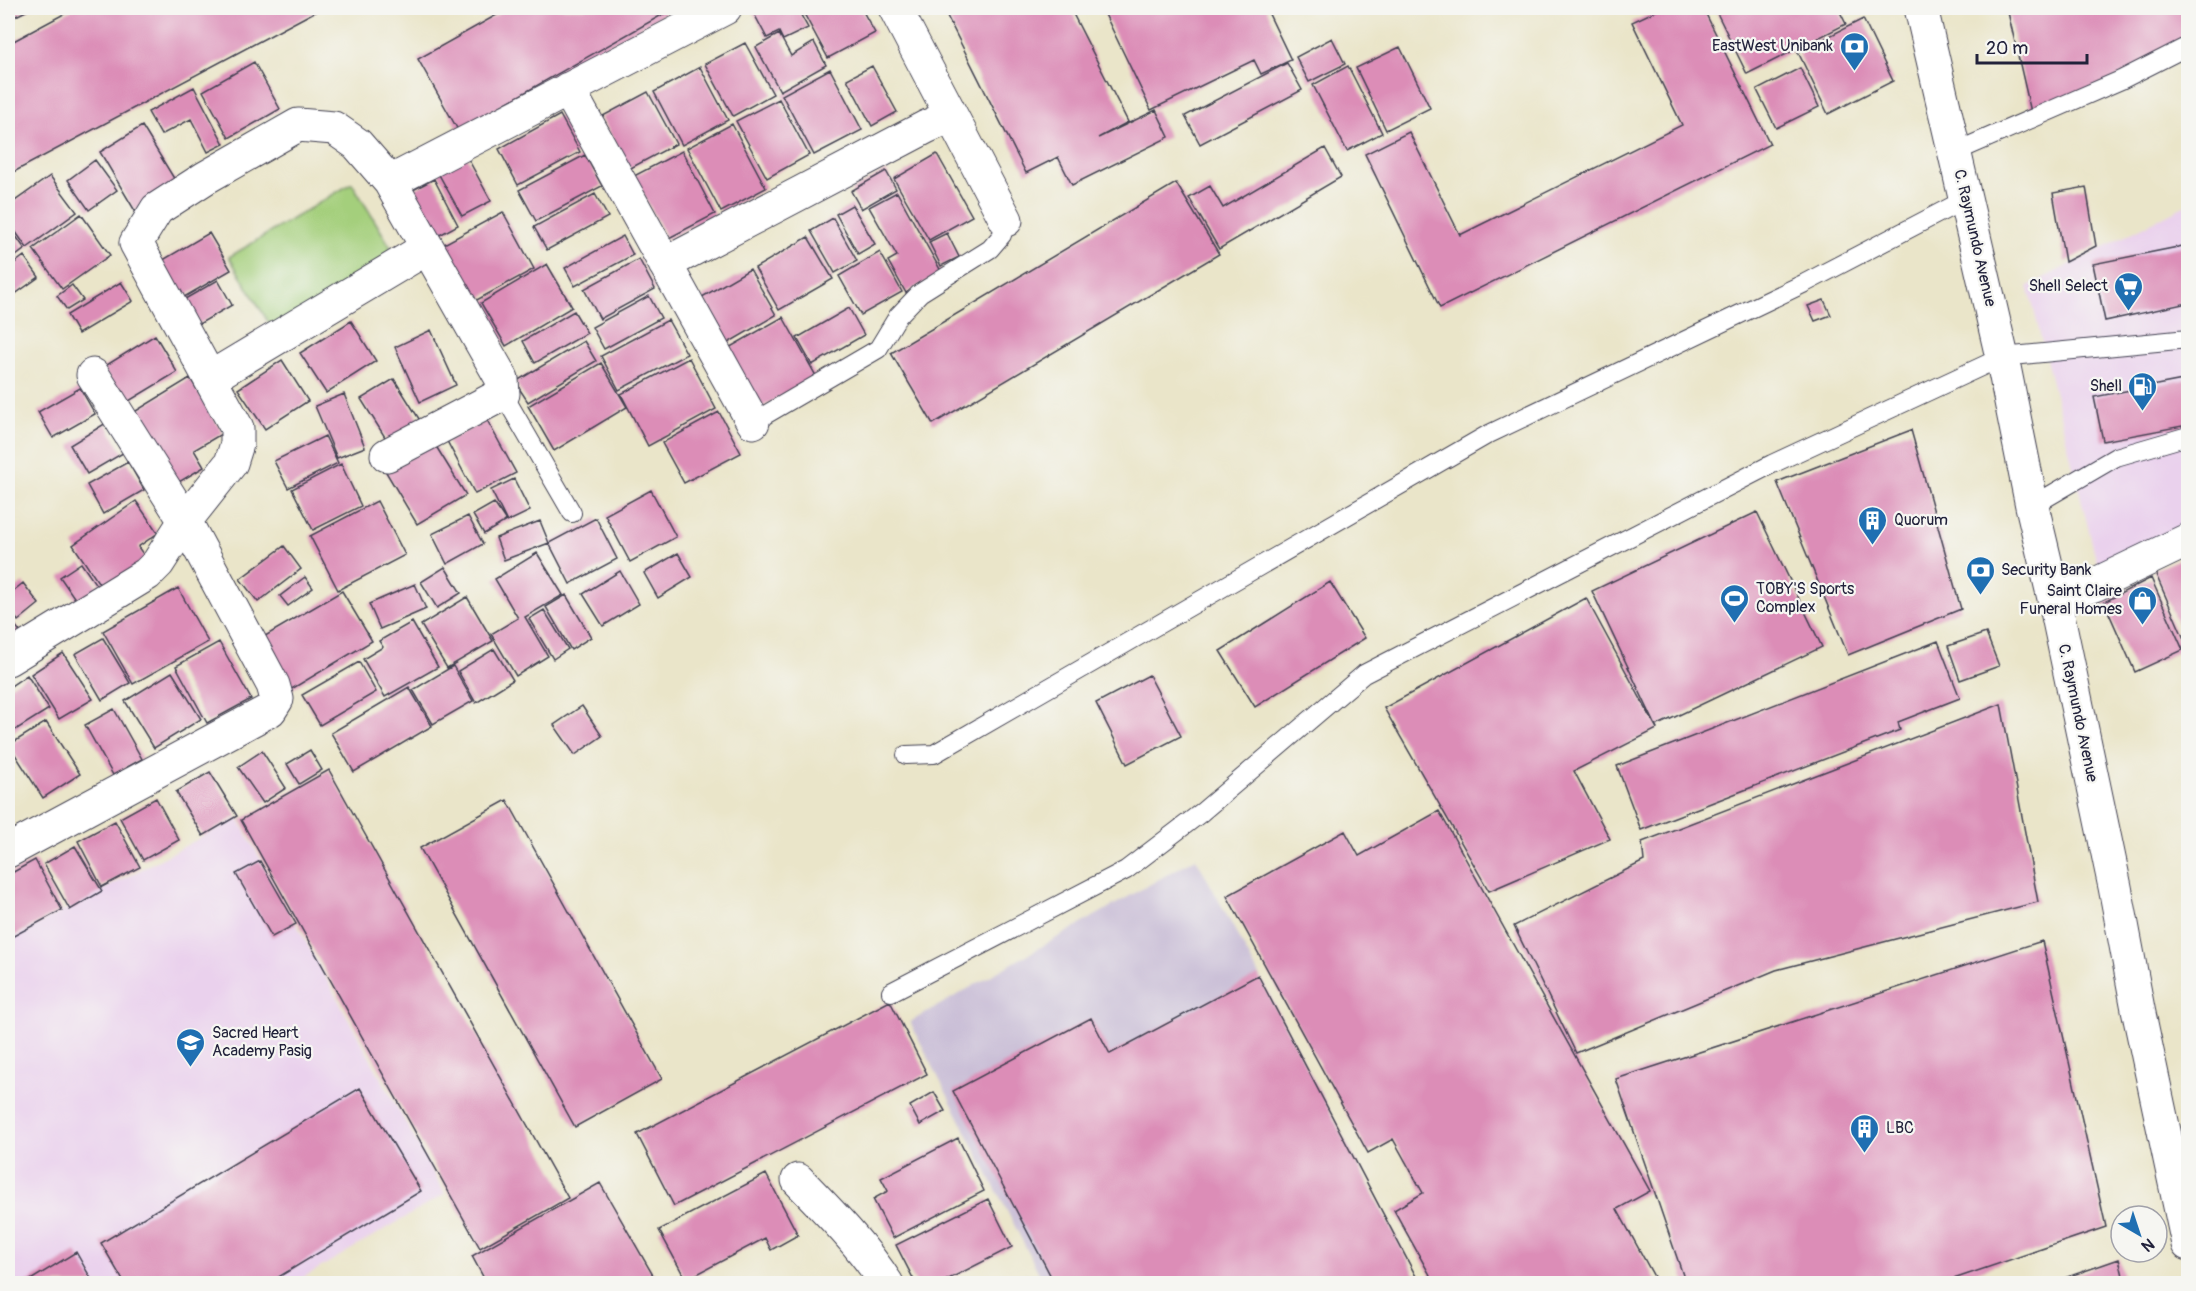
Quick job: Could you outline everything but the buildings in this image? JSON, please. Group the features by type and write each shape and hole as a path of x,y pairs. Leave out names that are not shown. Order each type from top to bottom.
{"street":[{"path":"390,182 725,8"},
{"path":"895,8 1006,220"},
{"name":"C. Raymundo Avenue","path":"1921,8 2002,357 2032,506 2055,599 2188,1245"},
{"path":"568,89 753,422"},
{"path":"665,264 926,126 951,116"},
{"path":"8,659 147,574 158,563 186,521 231,463 237,444 237,428 136,243 157,209 205,178 298,125 334,128 357,144 390,182 502,379 503,394 387,456"},
{"path":"210,378 427,248"},
{"path":"8,851 270,710 277,699 273,685 186,521 93,375"},
{"path":"2055,599 2094,585 2188,540"},
{"path":"798,1180 866,1252 887,1284"}],"lane":[{"path":"1955,152 2121,80 2188,46"},
{"path":"906,755 934,754 1487,435 1806,283 1966,199"},
{"path":"753,422 878,349 898,316 920,293 990,249 1002,235 1006,220"},
{"path":"891,992 1126,870 1202,812 1364,674 1772,464 2002,357 2188,339"},
{"path":"503,394 572,513"},
{"path":"2032,506 2116,457 2188,436"}],"shaded area":[{"path":"2188,204 2188,524 2098,567 2028,286"},
{"name":"Sacred Heart Academy Pasig","path":"238,818 445,1194 294,1283 8,1284 8,940"},
{"path":"1196,858 1420,1283 1044,1283 910,1022"}],"green space":[{"path":"352,183 396,256 273,330 229,257"}],"place":[{"name":"EastWest Unibank","path":"1854,72"},
{"name":"Shell Select","path":"2129,312"},
{"name":"Shell","path":"2143,412"},
{"name":"Quorum","path":"1873,546"},
{"name":"Security Bank","path":"1980,596"},
{"name":"TOBY'S Sports Complex","path":"1735,624"},
{"name":"Saint Claire Funeral Homes","path":"2143,626"},
{"name":"Sacred Heart Academy Pasig","path":"191,1068"},
{"name":"LBC","path":"1865,1154"}]}
